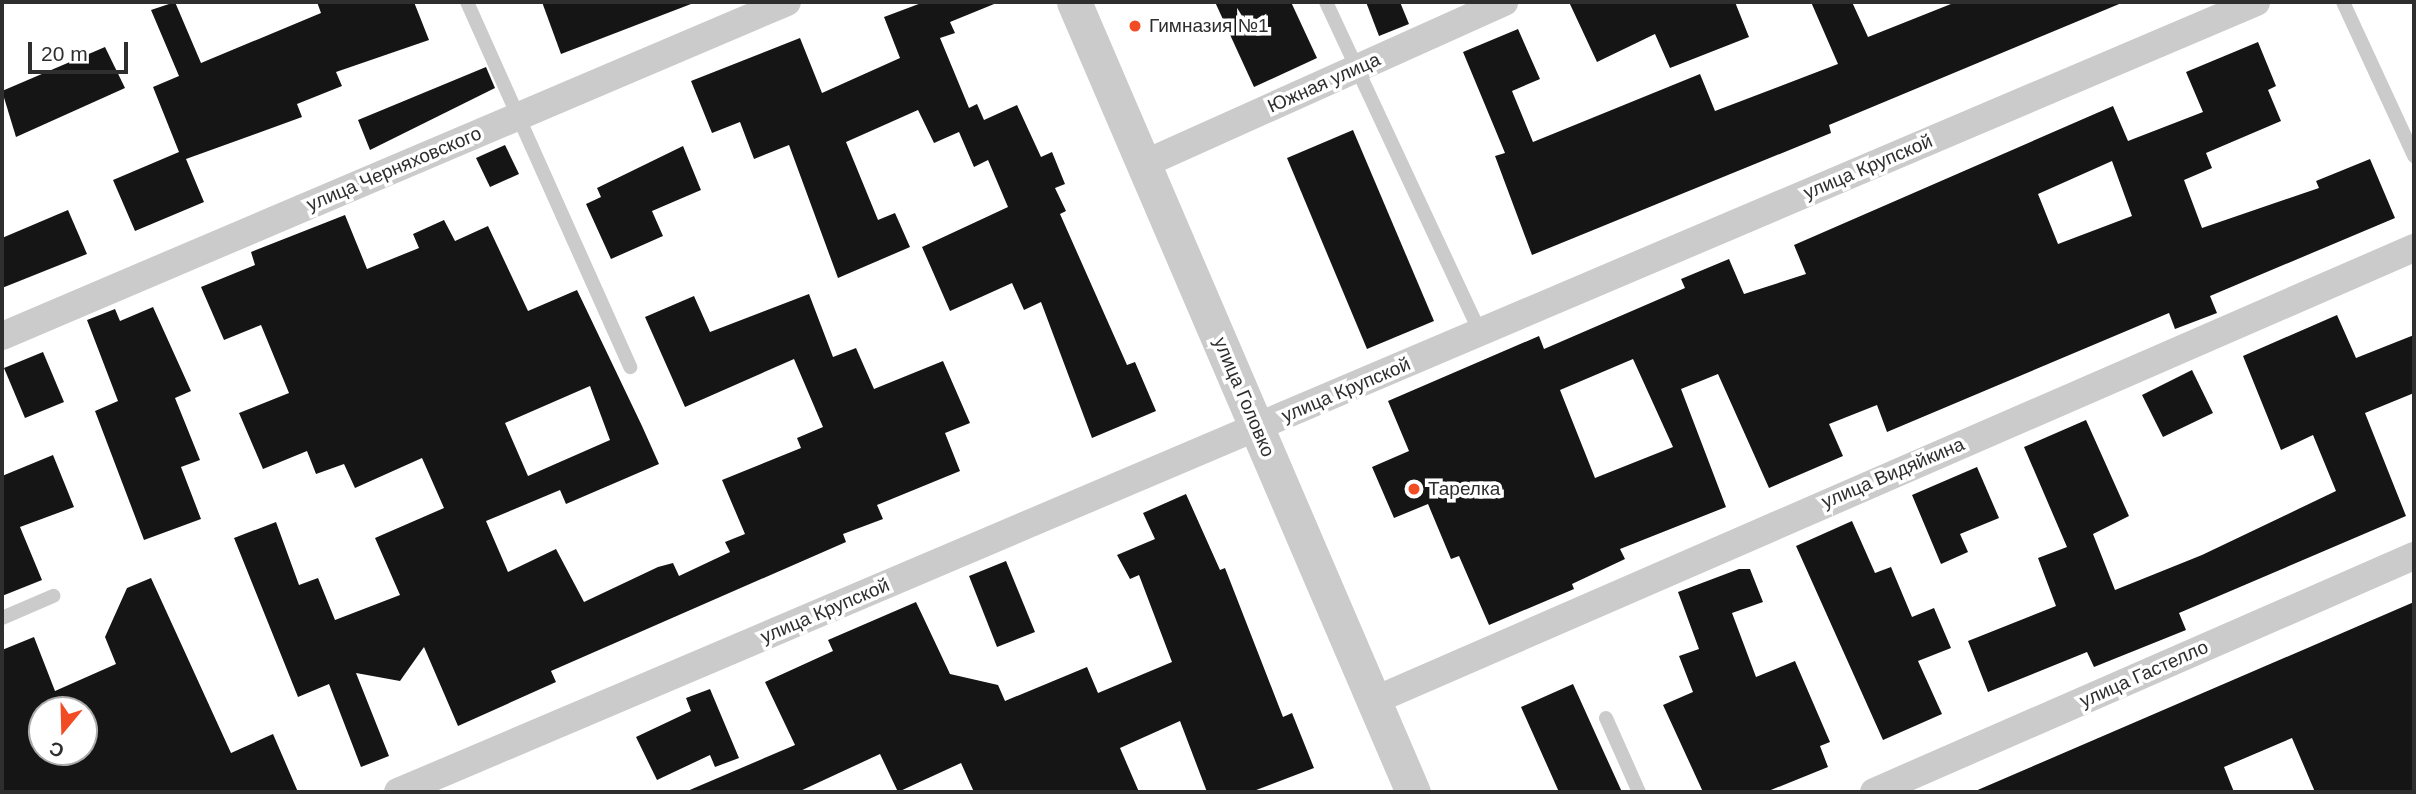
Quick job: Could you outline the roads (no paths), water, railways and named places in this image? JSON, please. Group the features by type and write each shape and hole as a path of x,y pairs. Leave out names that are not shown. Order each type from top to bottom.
{"street":[{"name":"улица Черняховского","path":"2,336 787,2"},
{"name":"улица Головко","path":"1074,2 1413,792"},
{"name":"Южная улица","path":"1144,164 1504,2"},
{"name":"улица Крупской","path":"398,792 2256,2"},
{"name":"улица Видяйкина","path":"1373,701 2414,248"},
{"name":"улица Гастелло","path":"1874,792 2414,556"}],"lane":[{"path":"467,2 630,367"},
{"path":"1326,2 1359,67 1480,332"},
{"path":"2343,2 2414,156"},
{"path":"2,618 53,596"},
{"path":"1606,718 1639,792"}],"place":[{"name":"Гимназия №1","path":"1135,26"},
{"name":"Тарелка","path":"1414,489"}]}
